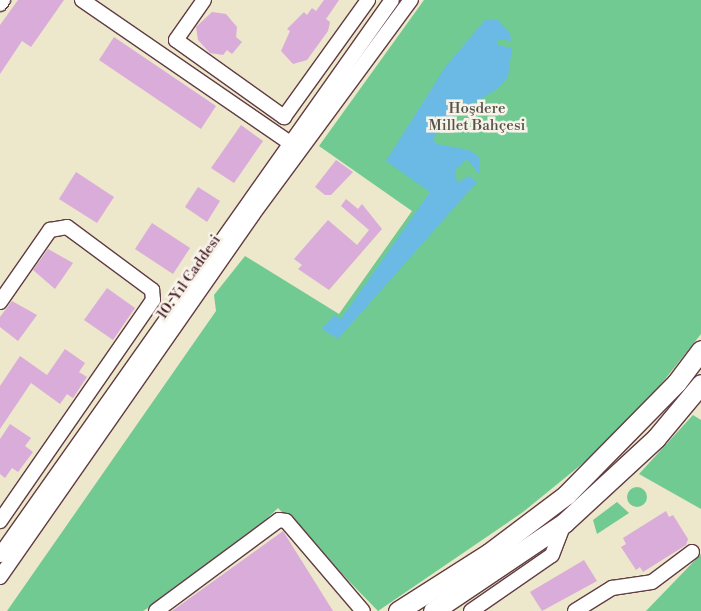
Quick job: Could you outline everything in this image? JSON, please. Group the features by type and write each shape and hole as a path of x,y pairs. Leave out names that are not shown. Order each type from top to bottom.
{"main road":[{"path":"398,611 489,552 566,495 677,382 701,350"},
{"path":"433,611 564,523 656,438 701,384"}],"street":[{"path":"0,4 3,0"},
{"path":"82,0 294,145"},
{"path":"204,0 176,40 284,117 368,0"},
{"name":"10. Yıl Caddesi","path":"294,145 392,0"},
{"name":"10. Yıl Caddesi","path":"0,555 74,445 223,239 294,145 411,0"},
{"path":"0,302 50,230 67,227 152,290 153,300 0,522"},
{"name":"10. Yıl Caddesi","path":"0,577 223,239"},
{"path":"59,436 74,445"},
{"path":"156,611 279,520 286,520 363,611"},
{"path":"471,611 557,551 564,523"},
{"path":"575,611 612,588 652,582 692,552"}],"green space":[{"name":"Hoşdere Millet Bahçesi","path":"424,0 701,0 701,334 650,398 598,451 523,512 378,611 278,508 220,563 143,611 7,611 216,311 214,295 245,256 339,314 412,211 319,146"},
{"path":"693,415 701,420 701,509 639,474"},
{"path":"633,487 641,487 647,493 647,501 641,507 633,507 627,501 627,493"},
{"path":"617,502 629,513 597,534 593,520"},
{"path":"701,554 701,611 646,611"}],"water":[{"path":"486,19 497,19 509,32 512,41 497,39 497,45 512,48 508,77 497,89 443,122 433,139 437,144 469,150 479,157 480,175 467,159 455,170 457,183 469,176 477,182 338,339 322,329 334,315 341,319 430,192 386,161 446,66"}],"building":[{"path":"18,0 64,0 31,47 22,41 0,74 0,25"},
{"path":"324,0 339,0 326,19 330,22 328,31 307,60 293,64 281,51 290,31 287,29 304,12 307,15 312,8 316,11"},
{"path":"212,12 226,14 237,27 236,37 242,42 232,54 227,50 223,55 210,53 198,40 196,27"},
{"path":"114,37 216,106 201,129 99,60"},
{"path":"241,125 263,141 234,183 211,168"},
{"path":"336,160 353,172 331,195 325,195 315,187"},
{"path":"76,172 114,197 97,223 59,199"},
{"path":"198,187 220,201 207,222 185,207"},
{"path":"346,199 358,209 362,204 382,229 329,290 298,269 302,265 294,259 328,220 357,245 369,230 341,206"},
{"path":"152,223 190,248 173,274 135,249"},
{"path":"48,249 73,263 55,289 33,270"},
{"path":"107,288 135,308 113,340 84,320"},
{"path":"12,301 37,315 18,341 0,327 0,317"},
{"path":"65,349 85,363 79,372 87,377 73,398 67,394 60,404 31,383 0,429 0,386 20,356 47,375"},
{"path":"10,424 31,438 25,446 33,452 18,472 12,468 5,478 0,474 0,439"},
{"path":"666,511 669,517 673,515 688,539 686,545 643,572 640,567 636,570 621,547 626,544 623,538"},
{"path":"283,531 333,611 172,611"},
{"path":"584,560 597,581 542,611 530,592"}]}
